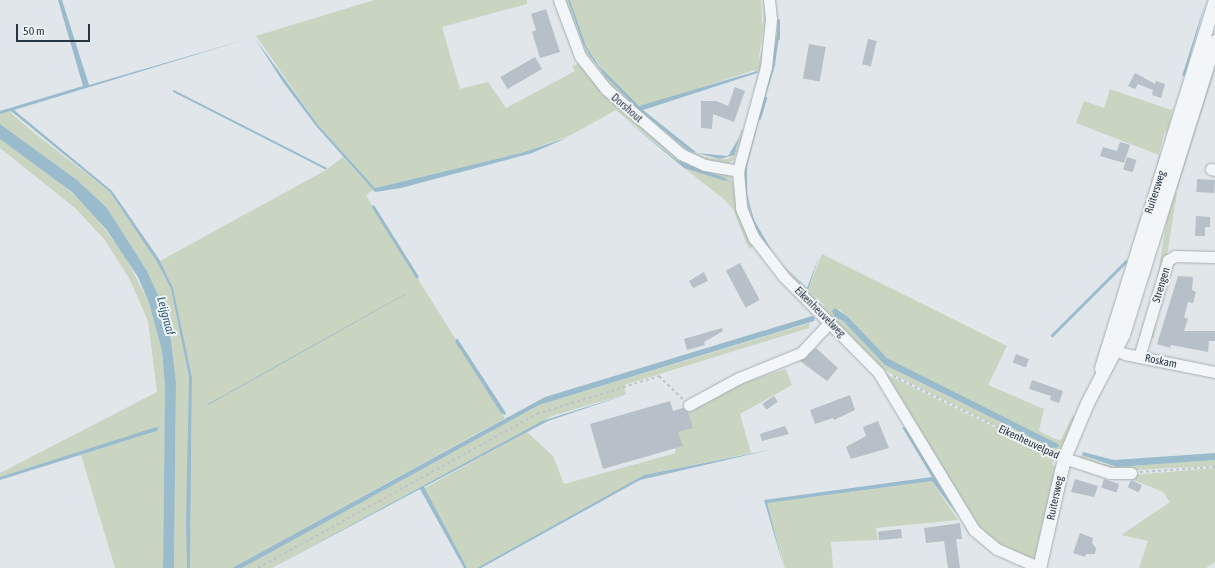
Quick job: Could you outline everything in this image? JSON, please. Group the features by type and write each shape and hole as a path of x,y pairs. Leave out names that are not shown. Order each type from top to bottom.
{"street":[{"name":"Dorshout","path":"559,0 580,56 606,89 681,154 698,163 738,171"},
{"name":"Eikenheuvelweg","path":"769,0 771,19 766,67 738,171 741,208 754,238 784,277 878,372 974,530 997,549 1039,568"},
{"name":"Ruitersweg","path":"1112,349 1215,0"},
{"name":"Ruitersweg","path":"1039,568 1064,458 1112,349 1130,313 1215,41"},
{"name":"Strengen","path":"1139,356 1168,260 1175,256 1215,257"},
{"path":"689,405 739,378 801,354 830,322"},
{"name":"Roskam","path":"1112,349 1215,372"},
{"name":"Eikenheuvelpad","path":"1064,458 1110,473 1131,473"}],"path":[{"name":"Eikenheuvelpad","path":"878,372 884,372 1064,458"},
{"path":"258,568 537,414 659,376 689,405"},
{"path":"1131,473 1215,467"}],"green space":[{"path":"374,0 527,0 527,4 442,27 460,89 488,82 506,108 575,71 572,66 580,63 654,135 731,177 753,246 750,249 746,243 733,208 733,210 726,201 684,168 721,178 727,183 725,178 676,160 616,110 569,136 521,153 375,188 318,125 256,36"},
{"path":"562,0 568,0 582,44 597,67 638,109 689,151 709,158 727,159 731,157 737,148 741,129 744,132 734,160 727,164 707,161 686,153 627,105 583,56"},
{"path":"570,0 761,0 763,32 758,62 764,44 763,0 766,0 766,47 748,118 758,75 755,70 644,106 638,105 609,79 586,46"},
{"path":"779,33 765,101 749,149 745,190 754,226 770,252 823,306 825,306 808,290 822,254 1007,346 988,385 1044,409 1039,431 1055,439 1061,440 1073,414 1075,419 1061,453 1055,454 1024,440 878,367 785,273 755,234 743,198 742,169 774,34","holes":["839,309 887,358 1060,446 963,404 885,365 840,318"]},
{"path":"1215,51 1215,70 1177,190 1172,189"},
{"path":"1110,89 1171,110 1173,107 1168,132 1165,131 1159,153 1162,157 1153,178 1159,155 1076,123 1084,101 1104,108"},
{"path":"11,111 11,113 33,132 110,192 157,262 171,289 189,377 187,568 174,568 176,382 171,340 159,297 147,271 107,208 77,180 0,124 0,114"},
{"path":"0,139 47,172 88,207 125,256 149,303 162,351 165,386 163,568 115,568 81,455 157,431 157,427 0,477 0,473 157,392 148,321 130,280 105,240 75,208 0,148"},
{"path":"343,157 373,190 366,195 505,418 232,568 190,568 192,377 173,288 160,261 326,170"},
{"path":"1171,192 1177,193 1154,338 1148,337"},
{"path":"810,323 809,328 624,385 626,394 552,416 272,568 242,568 539,405"},
{"path":"786,369 792,385 740,414 751,453 644,475 477,568 467,568 423,489 527,432 553,456 564,484 676,453 668,422 729,387"},
{"path":"884,373 1055,457 1052,464 1056,468 1035,557 1030,558 1006,551 977,528"},
{"path":"1082,455 1101,463 1117,467 1215,460 1215,466 1116,471 1079,458"},
{"path":"1215,468 1215,562 1206,568 1139,568 1148,541 1121,535 1170,502 1163,492 1131,479 1131,475"},
{"path":"932,481 958,520 876,528 878,540 831,542 833,568 785,568 766,503"}],"water":[{"path":"58,0 62,0 89,85 244,40 14,110 112,191 159,259 173,288 192,377 190,568 187,568 186,521 189,377 171,289 157,262 110,192 11,111 0,114 0,111 83,86"},
{"path":"568,0 570,0 586,46 599,66 639,106 757,71 757,73 643,110 697,153 728,156 740,136 734,155 720,159 689,151 638,109 606,77 590,56 583,44"},
{"path":"1206,0 1185,75 1182,76 1184,70"},
{"path":"777,36 779,36 775,65 764,101"},
{"path":"254,37 318,125 375,188 521,153 569,137 532,153 401,188 375,192 316,126 283,82"},
{"path":"174,90 327,168 326,170 173,92"},
{"path":"620,115 676,160 725,178 729,182 684,168"},
{"path":"758,115 760,116 747,165 747,194 754,220 776,258 754,226 745,190 745,163"},
{"path":"0,124 77,180 107,208 147,271 159,297 171,340 176,382 174,568 163,568 165,386 162,351 149,303 138,277 106,229 72,192 0,139"},
{"path":"374,205 419,277 416,279 371,207"},
{"path":"820,254 808,290 824,307 784,266 807,288"},
{"path":"1126,260 1128,262 1052,338 1050,336"},
{"path":"406,294 208,405 208,404"},
{"path":"835,308 848,317 887,358 1058,444 1059,447 1052,448 885,365 843,321 834,316 832,311"},
{"path":"812,316 815,318 814,321 539,405 242,568 232,568 545,397"},
{"path":"457,338 506,413 505,415 501,413 455,342"},
{"path":"634,392 548,421 424,487 467,568 464,568 420,489 272,568 542,421"},
{"path":"156,427 159,428 157,431 0,480 0,477"},
{"path":"902,427 906,428 958,516 932,481 767,503 784,568 764,500 932,477"},
{"path":"774,449 640,480 481,568 477,568 644,475"},
{"path":"1083,452 1114,460 1215,453 1215,460 1117,467 1082,455"}],"building":[{"path":"546,9 560,52 540,58 532,32 536,30 531,14"},
{"path":"868,39 877,41 871,66 862,64"},
{"path":"809,44 826,47 820,81 803,78"},
{"path":"535,57 542,69 507,89 500,77"},
{"path":"1135,73 1155,84 1156,81 1165,84 1161,98 1152,95 1153,90 1138,84 1135,89 1128,86"},
{"path":"735,87 745,91 734,122 713,114 712,129 701,128 701,101 716,101 728,106"},
{"path":"1120,142 1130,145 1124,163 1100,156 1103,147 1117,151"},
{"path":"1127,157 1137,160 1133,172 1123,169"},
{"path":"1197,179 1215,180 1214,193 1196,192"},
{"path":"1196,216 1210,217 1210,227 1205,227 1205,236 1195,236"},
{"path":"740,263 760,300 746,308 726,271"},
{"path":"704,272 708,281 693,288 689,281"},
{"path":"1178,276 1193,277 1192,290 1196,292 1193,303 1188,302 1184,317 1188,319 1184,331 1215,331 1215,341 1209,341 1208,352 1171,345 1170,348 1157,344"},
{"path":"722,328 723,331 704,342 705,345 687,350 684,339"},
{"path":"816,348 838,368 827,381 800,361"},
{"path":"1016,354 1029,359 1026,367 1013,362"},
{"path":"1032,380 1063,391 1059,403 1050,400 1051,396 1029,389"},
{"path":"850,395 855,410 834,420 833,418 815,424 810,410"},
{"path":"774,396 778,402 766,410 762,404"},
{"path":"670,401 673,411 683,408 688,412 693,428 678,432 683,446 603,469 590,424"},
{"path":"878,421 889,448 851,459 846,447 866,436 863,427"},
{"path":"785,426 789,434 762,441 760,434"},
{"path":"1075,479 1098,486 1094,497 1071,492"},
{"path":"1104,479 1119,484 1116,493 1101,488"},
{"path":"1131,480 1142,485 1139,492 1128,487"},
{"path":"960,523 962,539 956,539 960,568 948,568 944,541 926,543 924,528"},
{"path":"901,529 902,538 879,540 878,531"},
{"path":"1080,533 1093,538 1092,543 1096,548 1095,554 1086,554 1085,557 1073,553"}],"waterway":[{"path":"778,20 778,38"},
{"path":"759,118 765,98"}],"water label":[{"name":"Leijgraaf","path":"165,316"}]}
